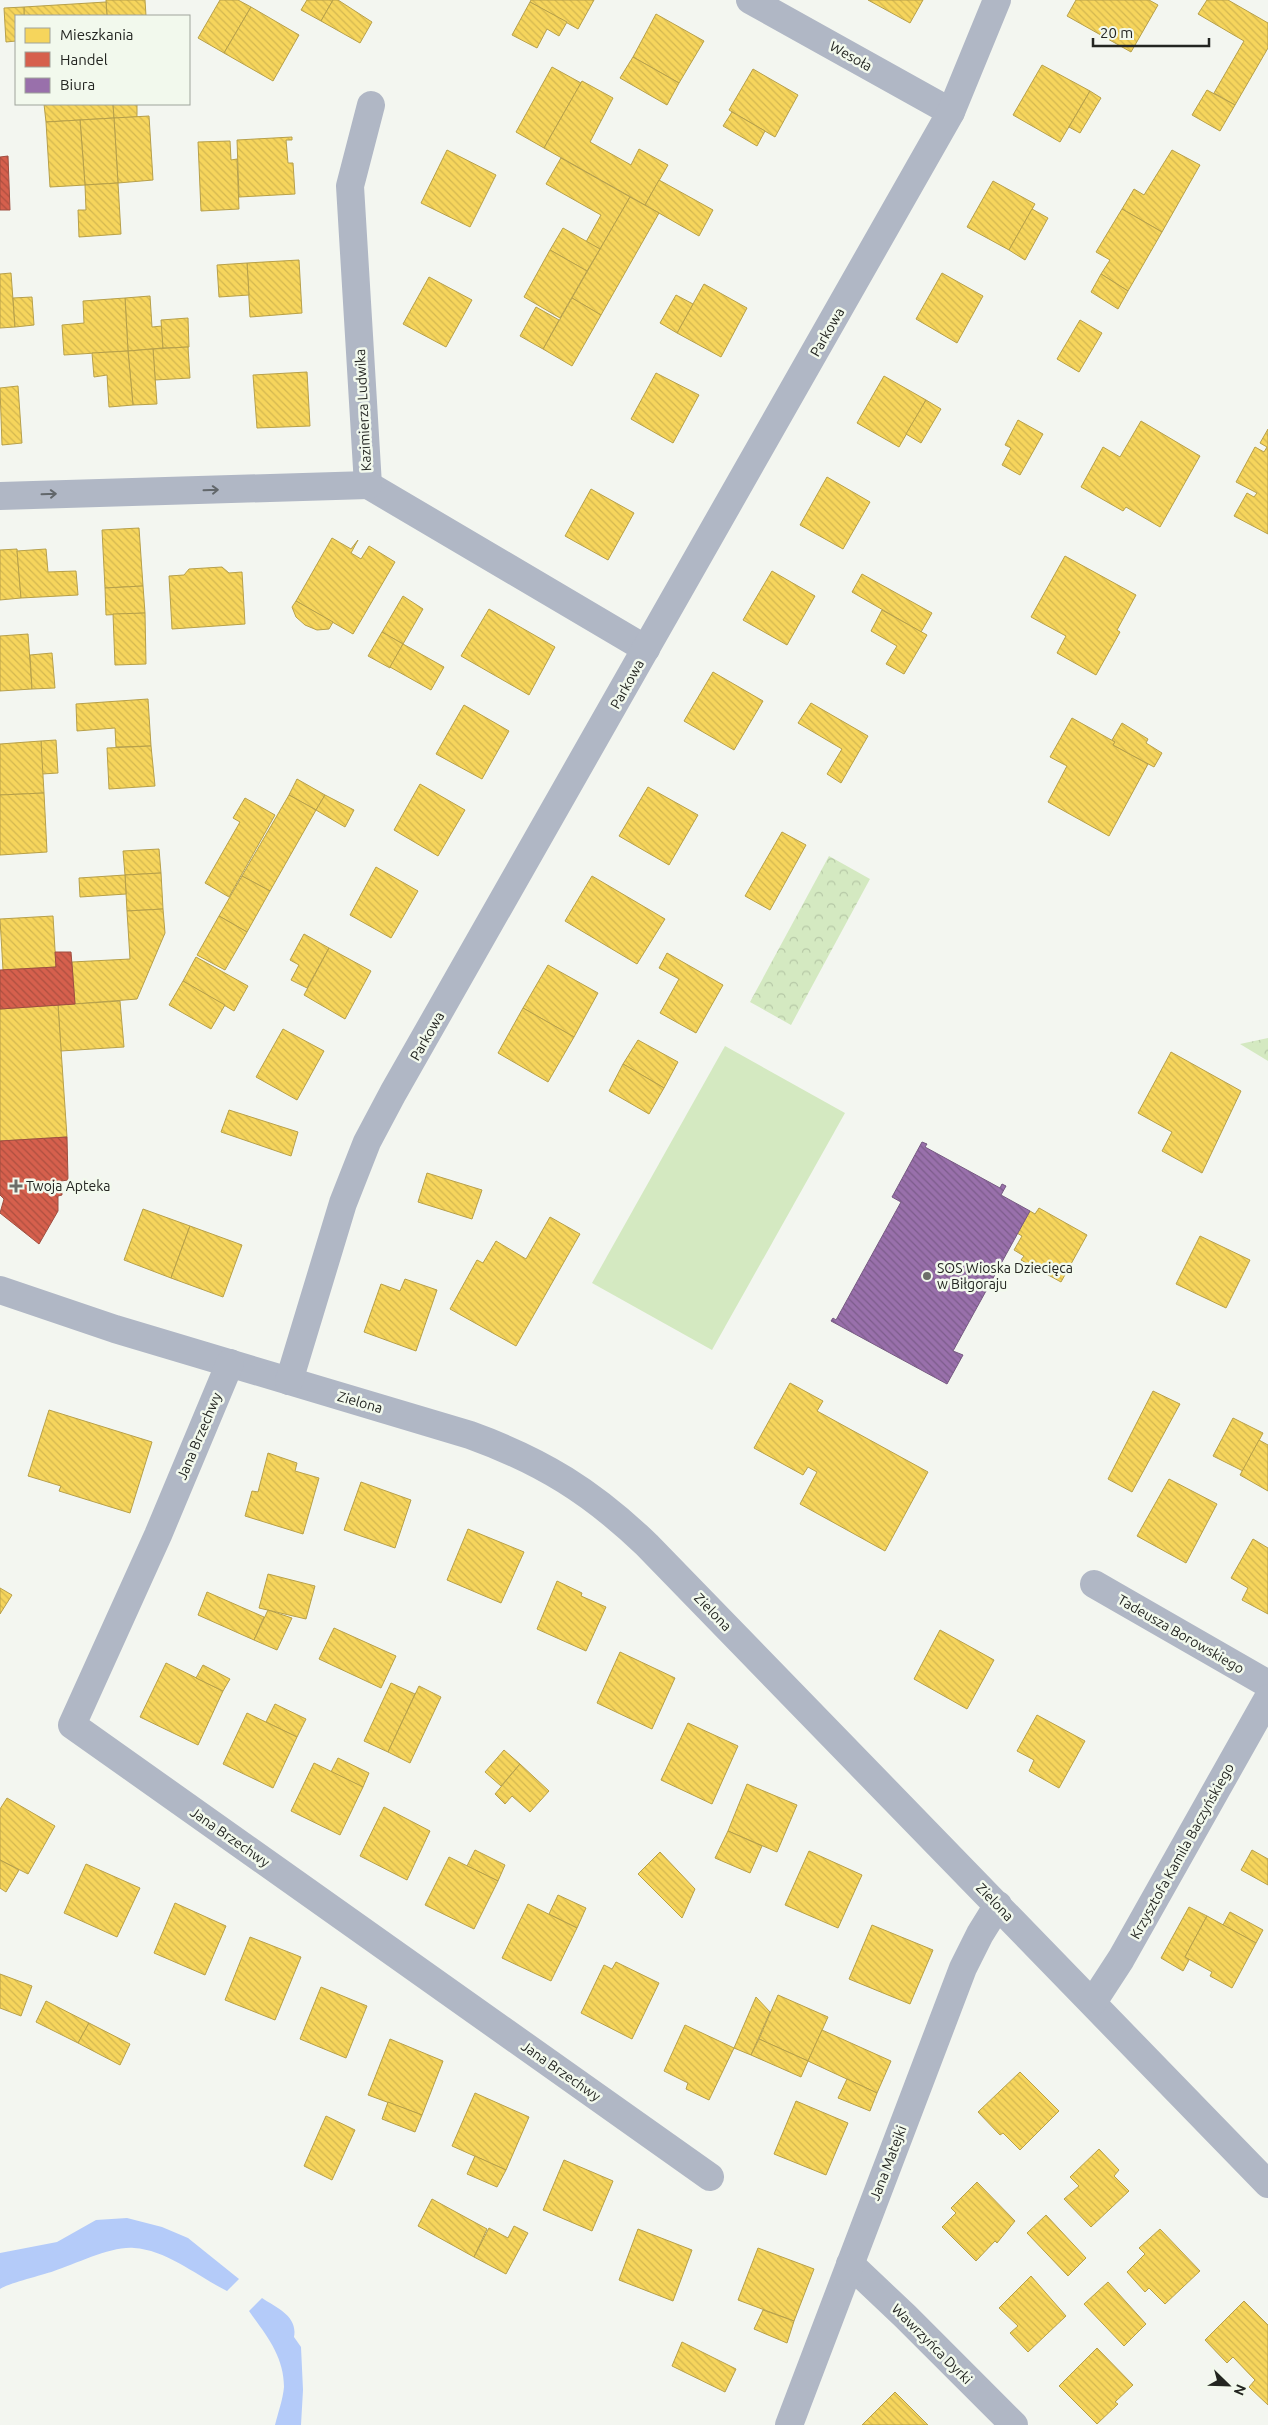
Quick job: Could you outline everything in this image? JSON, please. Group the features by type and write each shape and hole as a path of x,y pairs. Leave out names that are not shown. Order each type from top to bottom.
{"street":[{"name":"Wesoła","path":"750,0 951,112"},
{"name":"Parkowa","path":"289,1381 343,1203 367,1142 393,1093 951,112 997,0"},
{"name":"Kazimierza Ludwika","path":"371,105 350,186 368,486 646,649"},
{"path":"0,496 368,486"},
{"name":"Zielona","path":"0,1290 116,1329 497,1444 549,1469 592,1496 647,1545 1268,2184"},
{"name":"Jana Brzechwy","path":"230,1363 158,1535 72,1725 710,2177"},
{"name":"Tadeusza Borowskiego","path":"1094,1584 1268,1684"},
{"name":"Krzysztofa Kamila Baczyńskiego","path":"1093,2002 1121,1959 1268,1698"},
{"name":"Jana Matejki","path":"789,2425 964,1968 980,1934 998,1906"},
{"name":"Wawrzyńca Dyrki","path":"850,2264 1014,2425"}],"green space":[{"path":"829,856 870,879 791,1025 750,1002"},
{"path":"1268,1038 1268,1061 1240,1044"},
{"path":"725,1046 845,1113 712,1350 592,1283"}],"water":[{"path":"127,2218 162,2227 188,2238 239,2279 227,2291 158,2253 125,2248 104,2253 0,2289 0,2253 57,2242 96,2220"},
{"path":"262,2298 280,2309 290,2318 293,2323 294,2337 301,2347 303,2390 301,2425 275,2425 284,2387 281,2365 273,2346 249,2311"}],"building: Mieszkania":[{"path":"106,0 145,0 146,15 107,15"},
{"path":"220,0 238,0 251,7 224,53 198,38"},
{"path":"307,0 333,0 321,21 301,10"},
{"path":"333,0 338,0 372,22 360,43 321,21"},
{"path":"531,0 594,0 578,29 530,2"},
{"path":"868,0 923,0 910,23"},
{"path":"1076,0 1149,0 1158,5 1131,52 1067,16"},
{"path":"1207,0 1228,0 1268,23 1268,48 1235,105 1214,93 1244,41 1198,14"},
{"path":"106,2 107,15 24,15 24,7"},
{"path":"530,2 567,22 559,36 547,29 537,48 512,35"},
{"path":"24,7 24,15 15,15 15,41 6,42 4,8"},
{"path":"251,7 299,35 273,81 224,53"},
{"path":"656,14 704,41 679,83 633,57"},
{"path":"633,57 679,83 667,105 620,78"},
{"path":"1042,65 1090,91 1060,142 1013,115"},
{"path":"552,67 581,83 544,148 516,132"},
{"path":"753,69 798,95 775,137 729,110"},
{"path":"582,81 613,98 590,142 631,165 639,149 668,165 645,205 544,148"},
{"path":"1207,90 1235,105 1220,131 1192,115"},
{"path":"1090,91 1101,98 1080,133 1069,127"},
{"path":"44,105 113,105 114,118 46,122"},
{"path":"113,105 137,105 137,117 114,118"},
{"path":"732,112 765,131 757,146 723,126"},
{"path":"149,116 153,180 118,183 114,118"},
{"path":"114,118 118,183 85,185 80,120"},
{"path":"80,120 85,185 50,187 46,122"},
{"path":"292,137 292,140 286,140 288,163 293,163 295,194 239,197 237,140"},
{"path":"230,141 231,160 237,159 239,209 201,211 198,142"},
{"path":"447,150 496,175 470,227 421,203"},
{"path":"1172,150 1200,165 1162,232 1122,209 1134,189 1144,195"},
{"path":"561,158 630,197 600,249 586,242 601,215 546,184"},
{"path":"659,180 713,210 699,236 645,205"},
{"path":"993,181 1035,204 1009,250 967,227"},
{"path":"118,183 121,234 79,237 78,210 86,210 85,185"},
{"path":"630,197 659,213 601,315 572,298"},
{"path":"1032,209 1048,218 1025,260 1009,250"},
{"path":"1122,209 1162,232 1128,291 1101,274 1110,260 1096,252"},
{"path":"563,228 600,249 587,271 550,250"},
{"path":"550,250 587,271 560,318 524,297"},
{"path":"299,260 302,313 250,317 247,263"},
{"path":"247,263 249,295 219,297 217,265"},
{"path":"11,273 15,327 0,328 0,274"},
{"path":"942,273 983,296 957,343 916,319"},
{"path":"1101,274 1128,291 1118,309 1091,292"},
{"path":"429,277 472,300 446,347 403,324"},
{"path":"704,284 747,308 721,357 677,333"},
{"path":"676,295 693,304 677,333 660,323"},
{"path":"150,296 152,327 162,326 163,348 128,351 125,298"},
{"path":"32,297 34,325 15,327 13,298"},
{"path":"125,298 128,351 64,355 62,325 84,323 83,301"},
{"path":"572,298 601,315 572,366 543,349"},
{"path":"536,307 559,320 543,349 520,336"},
{"path":"188,318 189,347 163,348 161,320"},
{"path":"1080,320 1102,333 1079,372 1057,359"},
{"path":"188,347 190,378 155,380 153,349"},
{"path":"153,349 157,404 133,405 128,351"},
{"path":"128,351 133,405 109,407 107,375 94,377 92,353"},
{"path":"307,372 310,426 257,428 253,375"},
{"path":"656,373 699,395 673,443 631,419"},
{"path":"884,376 926,400 899,447 857,423"},
{"path":"18,386 22,443 2,445 0,388"},
{"path":"926,400 941,409 921,443 906,434"},
{"path":"1018,420 1043,434 1020,475 1002,465 1011,448 1005,445"},
{"path":"1141,421 1200,456 1160,527 1126,507 1123,511 1081,487 1103,447 1120,457"},
{"path":"1268,429 1268,534 1234,516 1247,493 1254,497 1257,493 1236,482 1255,447 1264,452 1267,447 1260,443"},
{"path":"827,477 870,502 843,549 800,525"},
{"path":"591,489 634,513 608,560 565,536"},
{"path":"139,528 143,586 105,588 102,530"},
{"path":"332,538 351,549 358,540 351,553 361,559 369,546 395,562 353,634 296,601"},
{"path":"17,549 21,598 0,600 0,550"},
{"path":"46,549 48,572 76,571 78,595 21,598 17,551"},
{"path":"1065,556 1136,595 1117,630 1120,632 1096,675 1057,653 1066,636 1031,617"},
{"path":"222,567 229,573 242,572 245,624 172,629 169,576 184,575 189,569"},
{"path":"772,571 815,596 787,645 743,620"},
{"path":"862,574 932,613 921,632 852,592"},
{"path":"143,586 145,613 106,615 105,588"},
{"path":"403,596 423,609 403,644 382,632"},
{"path":"296,601 333,622 329,629 317,630 305,625 296,617 292,607"},
{"path":"489,609 555,647 529,695 461,656"},
{"path":"882,610 927,635 904,674 886,664 897,646 871,631"},
{"path":"145,613 146,664 115,665 113,614"},
{"path":"382,632 403,644 390,668 368,656"},
{"path":"28,634 32,689 0,691 0,636"},
{"path":"403,644 444,667 431,690 390,667"},
{"path":"52,653 55,688 32,689 30,655"},
{"path":"713,672 763,701 734,750 684,721"},
{"path":"148,699 151,746 116,747 115,728 77,731 76,704"},
{"path":"811,703 868,736 841,783 827,774 842,749 798,723"},
{"path":"464,705 509,731 482,779 436,754"},
{"path":"1072,718 1115,742 1113,745 1148,764 1109,836 1048,802 1067,766 1050,757"},
{"path":"1122,723 1148,739 1146,743 1162,753 1154,767 1113,745 1115,742 1112,740"},
{"path":"56,740 58,773 42,774 41,741"},
{"path":"41,741 44,793 0,795 0,744"},
{"path":"151,746 155,786 109,789 107,748"},
{"path":"297,779 325,795 316,810 289,795"},
{"path":"420,784 465,810 438,856 394,830"},
{"path":"648,787 698,815 669,865 619,836"},
{"path":"44,793 47,852 0,855 0,795"},
{"path":"289,795 316,810 270,891 242,876"},
{"path":"325,795 354,810 345,827 316,810"},
{"path":"245,798 275,815 229,897 205,883 240,822 233,818"},
{"path":"782,832 806,845 770,910 745,896"},
{"path":"159,849 161,873 125,875 123,851"},
{"path":"376,867 418,891 391,938 350,915"},
{"path":"161,873 163,909 127,911 125,875"},
{"path":"125,875 126,894 80,897 79,878"},
{"path":"242,876 270,891 247,932 219,916"},
{"path":"592,876 665,919 637,964 565,921"},
{"path":"163,909 165,933 137,999 75,1004 72,962 130,959 127,911"},
{"path":"53,916 56,967 3,970 0,919"},
{"path":"219,916 247,932 225,970 197,955"},
{"path":"304,934 329,948 307,988 291,980 299,965 290,960"},
{"path":"329,948 371,971 345,1019 304,995"},
{"path":"667,953 723,985 696,1033 660,1013 679,979 659,968"},
{"path":"196,957 248,986 234,1011 183,981"},
{"path":"548,965 598,993 574,1037 523,1008"},
{"path":"183,981 225,1005 211,1029 169,1005"},
{"path":"120,1001 124,1047 61,1051 58,1005"},
{"path":"58,1005 67,1137 0,1141 0,1009"},
{"path":"523,1008 574,1037 548,1082 498,1053"},
{"path":"283,1029 324,1051 297,1100 256,1077"},
{"path":"638,1040 678,1062 664,1088 623,1064"},
{"path":"1171,1052 1241,1091 1202,1173 1162,1151 1172,1132 1138,1113"},
{"path":"623,1064 664,1088 649,1114 609,1091"},
{"path":"229,1110 298,1132 291,1156 221,1132"},
{"path":"427,1173 482,1190 472,1219 418,1202"},
{"path":"1039,1208 1087,1235 1061,1282 1021,1260 1024,1256 1014,1250 1022,1236 1017,1233 1030,1211 1035,1214"},
{"path":"143,1209 190,1226 171,1278 124,1260"},
{"path":"550,1217 580,1234 516,1346 450,1309 477,1260 483,1263 496,1241 526,1259"},
{"path":"190,1226 242,1245 223,1297 171,1278"},
{"path":"1200,1236 1250,1260 1226,1308 1176,1284"},
{"path":"405,1279 437,1290 416,1351 364,1332 381,1284 400,1291"},
{"path":"790,1383 823,1401 817,1411 928,1472 885,1551 800,1504 817,1472 808,1467 803,1475 754,1448"},
{"path":"1153,1391 1180,1404 1132,1492 1108,1479"},
{"path":"49,1410 152,1442 130,1513 59,1491 61,1486 28,1476"},
{"path":"1233,1418 1263,1433 1243,1471 1213,1456"},
{"path":"1259,1440 1268,1445 1268,1491 1240,1475"},
{"path":"268,1453 297,1463 295,1471 319,1478 303,1534 245,1516 252,1491 258,1492"},
{"path":"1169,1479 1217,1504 1186,1563 1137,1536"},
{"path":"361,1482 411,1500 395,1548 344,1530"},
{"path":"468,1529 524,1552 501,1603 447,1580"},
{"path":"1253,1539 1268,1548 1268,1614 1242,1600 1248,1588 1231,1578"},
{"path":"268,1574 315,1586 306,1619 259,1608"},
{"path":"557,1581 582,1593 581,1596 606,1607 586,1651 537,1629"},
{"path":"0,1588 12,1595 0,1614"},
{"path":"207,1592 264,1617 254,1640 198,1615"},
{"path":"268,1610 292,1618 277,1650 254,1640"},
{"path":"334,1628 396,1656 381,1688 319,1659"},
{"path":"940,1630 994,1660 967,1709 914,1679"},
{"path":"620,1652 675,1678 652,1729 597,1703"},
{"path":"166,1663 223,1691 198,1745 140,1717"},
{"path":"203,1665 230,1679 223,1691 196,1678"},
{"path":"391,1683 415,1694 388,1752 364,1741"},
{"path":"419,1686 441,1697 410,1763 388,1752"},
{"path":"275,1704 306,1719 297,1737 266,1722"},
{"path":"247,1713 297,1737 273,1788 223,1764"},
{"path":"1037,1715 1085,1741 1059,1788 1029,1771 1034,1760 1017,1751"},
{"path":"688,1723 738,1746 712,1804 661,1780"},
{"path":"504,1750 520,1764 501,1786 485,1772"},
{"path":"338,1758 369,1773 363,1787 331,1772"},
{"path":"314,1763 363,1787 340,1835 291,1811"},
{"path":"520,1764 549,1791 530,1812 512,1796 505,1804 495,1794"},
{"path":"747,1784 797,1805 777,1852 728,1831"},
{"path":"7,1798 55,1826 28,1874 0,1860 0,1809"},
{"path":"384,1807 430,1831 407,1880 360,1856"},
{"path":"728,1831 762,1846 750,1873 715,1858"},
{"path":"475,1850 505,1865 498,1881 467,1866"},
{"path":"1252,1850 1268,1859 1268,1885 1241,1870"},
{"path":"809,1851 862,1875 838,1928 785,1905"},
{"path":"660,1852 695,1889 682,1918 638,1874"},
{"path":"449,1857 498,1881 474,1929 425,1905"},
{"path":"0,1860 19,1870 6,1892 0,1888"},
{"path":"86,1864 140,1888 117,1937 64,1913"},
{"path":"558,1895 586,1908 577,1928 549,1914"},
{"path":"175,1903 226,1926 205,1975 154,1953"},
{"path":"528,1904 577,1928 551,1981 502,1958"},
{"path":"1189,1907 1207,1916 1185,1957 1189,1960 1183,1971 1161,1958"},
{"path":"1230,1912 1263,1930 1256,1943 1223,1925"},
{"path":"1207,1916 1256,1943 1232,1988 1210,1976 1212,1972 1185,1957"},
{"path":"872,1925 933,1950 910,2004 849,1979"},
{"path":"250,1937 301,1957 275,2020 225,2000"},
{"path":"616,1962 659,1983 632,2039 581,2013 604,1965 612,1969"},
{"path":"0,1974 32,1986 21,2016 0,2008"},
{"path":"321,1987 367,2006 346,2058 300,2039"},
{"path":"778,1995 828,2017 808,2061 759,2039"},
{"path":"756,1997 770,2012 751,2055 734,2048"},
{"path":"46,2001 89,2023 78,2043 36,2022"},
{"path":"89,2023 130,2044 120,2065 78,2043"},
{"path":"685,2025 734,2048 709,2100 686,2089 688,2083 664,2071"},
{"path":"822,2030 891,2061 877,2093 808,2061"},
{"path":"390,2039 443,2061 422,2115 368,2095"},
{"path":"759,2039 808,2061 801,2077 751,2055"},
{"path":"1020,2072 1059,2111 1020,2150 1003,2133 1000,2135 978,2112"},
{"path":"847,2079 877,2093 870,2111 838,2098"},
{"path":"475,2093 529,2117 506,2170 452,2146"},
{"path":"796,2101 848,2123 826,2175 774,2154"},
{"path":"388,2102 422,2115 415,2132 382,2119"},
{"path":"326,2116 355,2130 332,2180 304,2166"},
{"path":"1099,2149 1119,2170 1114,2176 1129,2191 1091,2227 1064,2199 1079,2186 1070,2177"},
{"path":"475,2156 506,2170 497,2187 467,2174"},
{"path":"564,2160 613,2181 592,2231 543,2210"},
{"path":"977,2182 1015,2221 997,2243 995,2241 976,2261 942,2227 956,2213 951,2208"},
{"path":"432,2199 487,2229 474,2257 418,2226"},
{"path":"1046,2215 1086,2258 1068,2276 1027,2233"},
{"path":"514,2226 528,2233 506,2274 474,2257 489,2228 508,2238"},
{"path":"638,2229 692,2250 673,2301 619,2280"},
{"path":"1160,2229 1200,2271 1165,2304 1149,2288 1145,2292 1127,2272 1145,2254 1139,2248"},
{"path":"758,2248 814,2269 794,2321 738,2300"},
{"path":"1031,2276 1066,2316 1028,2352 1010,2333 1018,2326 999,2308"},
{"path":"1108,2282 1146,2324 1124,2346 1084,2304"},
{"path":"1244,2301 1268,2325 1268,2405 1249,2387 1255,2380 1233,2357 1227,2363 1205,2340"},
{"path":"763,2310 794,2321 787,2343 754,2329"},
{"path":"682,2342 736,2369 725,2392 672,2366"},
{"path":"1097,2348 1133,2385 1115,2402 1118,2404 1097,2424 1059,2386"},
{"path":"895,2392 928,2425 862,2425"}],"building: Handel":[{"path":"8,156 10,210 0,210 0,157"},
{"path":"55,952 71,952 75,1004 0,1009 0,970 56,967"},
{"path":"67,1137 68,1180 61,1181 62,1195 58,1196 58,1211 39,1244 0,1213 4,1199 0,1195 0,1141"}],"building: Biura":[{"name":"SOS Wioska Dziecięca w Biłgoraju","path":"922,1142 927,1144 925,1147 1000,1188 1002,1184 1006,1186 1001,1195 1030,1211 953,1351 963,1355 947,1384 831,1321 833,1318 836,1320 901,1202 892,1197"}],"place":[{"name":"Twoja Apteka","path":"16,1186"},
{"name":"SOS Wioska Dziecięca w Biłgoraju","path":"927,1276"}]}
